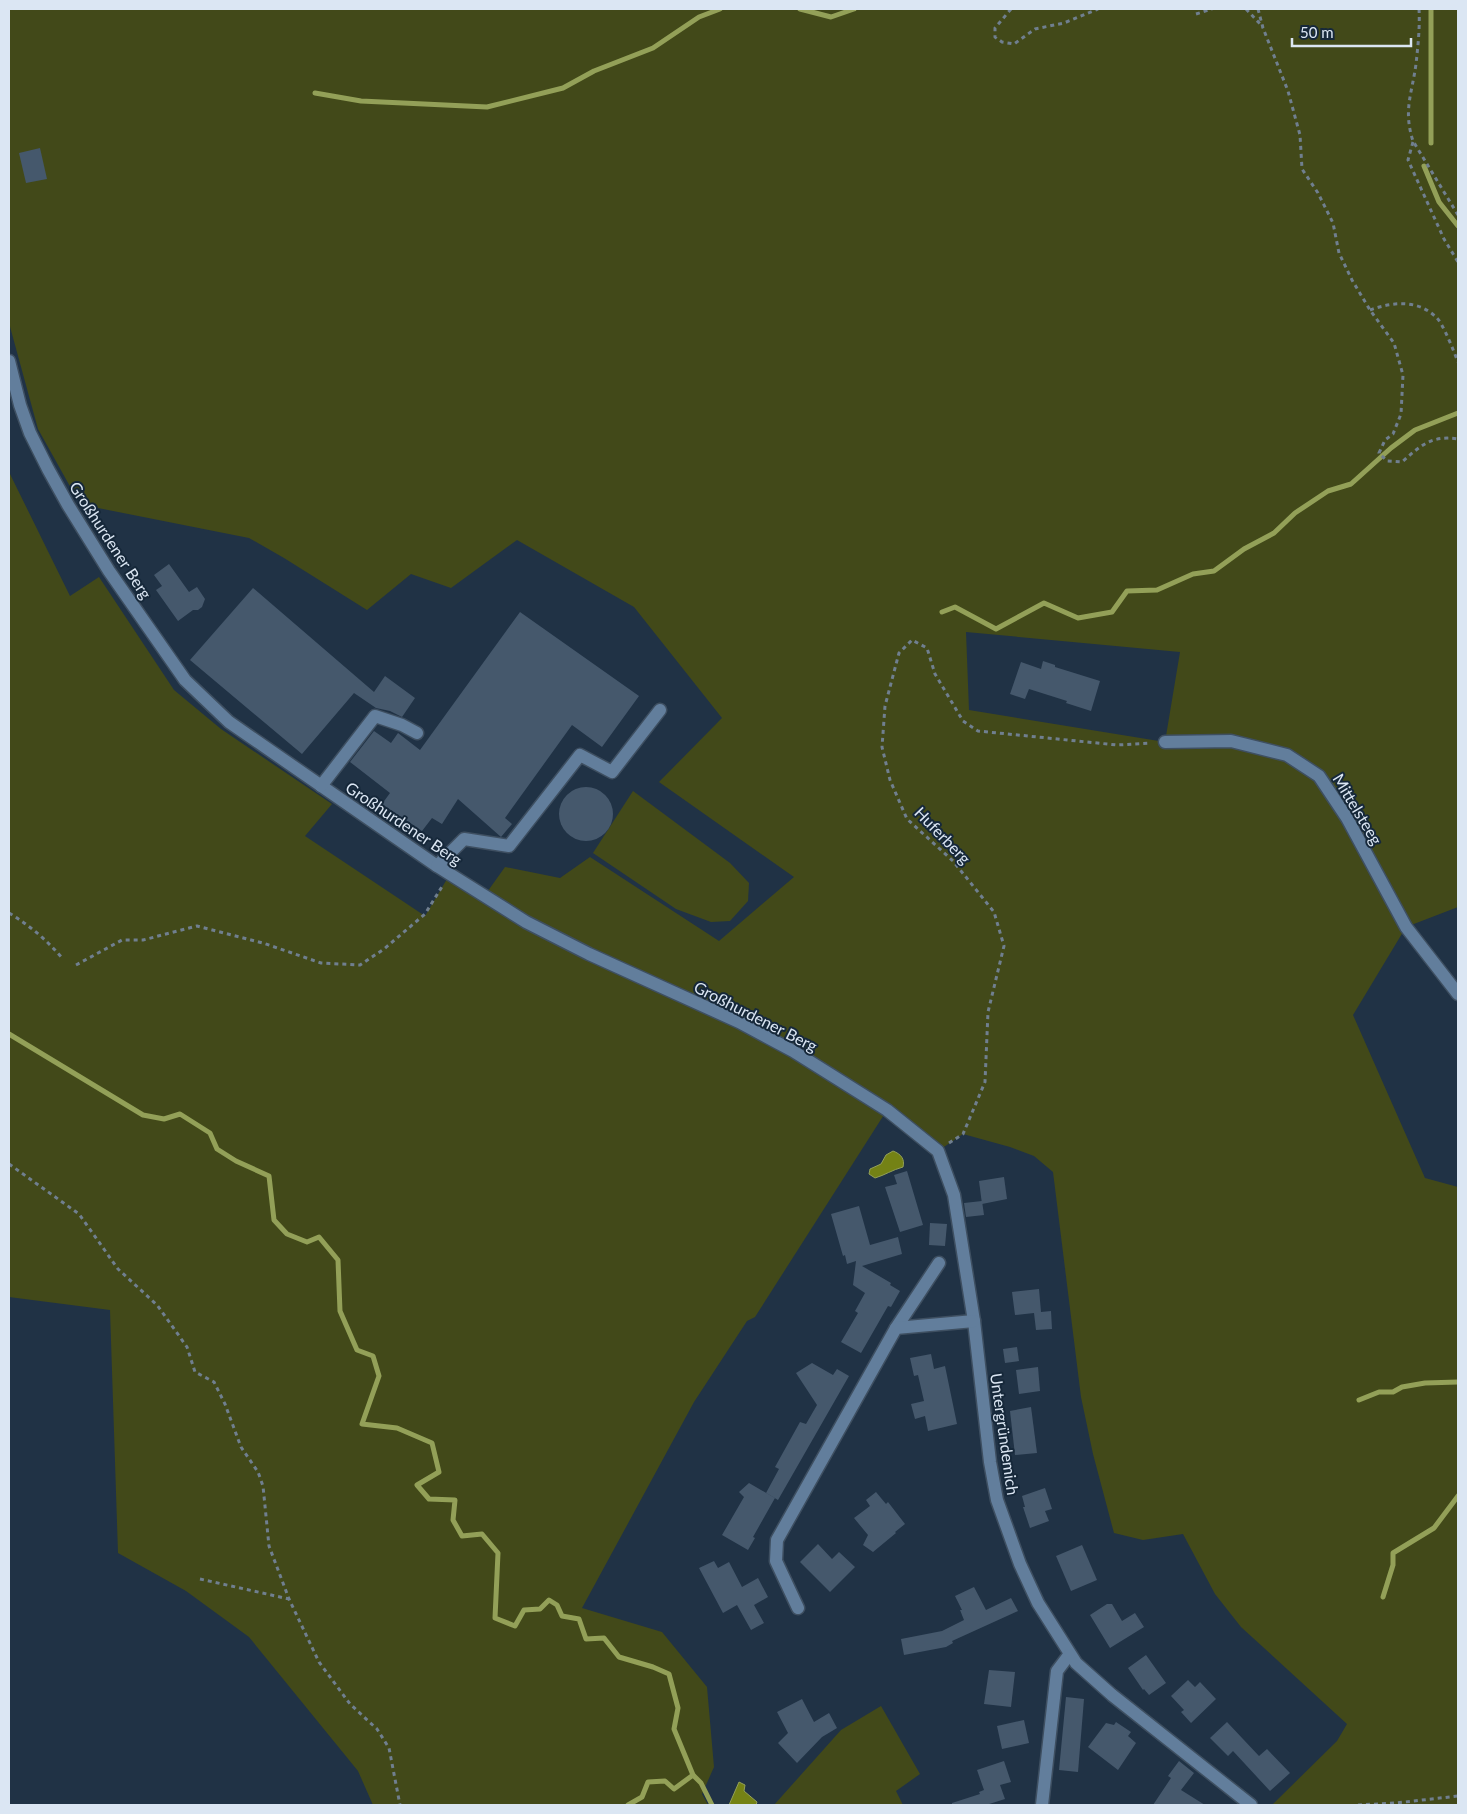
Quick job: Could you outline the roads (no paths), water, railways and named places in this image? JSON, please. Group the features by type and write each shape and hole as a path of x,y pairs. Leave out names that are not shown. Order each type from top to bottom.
{"street":[{"name":"Großhurdener Berg","path":"9,361 25,419 48,469 68,505 109,570 185,680 229,722 437,866 526,922 589,954 739,1022 793,1051 887,1110 938,1151"},
{"path":"437,866 464,839 509,846 580,755 612,772 660,710"},
{"path":"321,786 375,716 402,725 417,733"},
{"name":"Mittelsteeg","path":"1165,742 1231,741 1287,755 1319,776 1347,818 1406,927 1458,994"},
{"name":"Untergründemich","path":"938,1151 954,1195 974,1321 990,1462 997,1500 1020,1564 1038,1603 1069,1655 1076,1663 1112,1695 1251,1805"},
{"path":"798,1608 776,1561 777,1540 896,1328 939,1263"},
{"path":"896,1328 974,1321"},
{"path":"1042,1805 1057,1671 1069,1655"}],"waterway":[{"path":"315,93 361,101 487,107 563,88 594,71 653,48 699,17 720,9"},
{"path":"800,9 831,17 854,9"},
{"path":"1431,9 1431,143"},
{"path":"1424,166 1439,202 1458,226"},
{"path":"942,612 955,607 996,629 1044,603 1078,618 1112,612 1127,591 1157,590 1193,574 1214,571 1244,549 1274,533 1295,513 1328,491 1351,484 1391,448 1415,430 1458,413"},
{"path":"9,1034 143,1115 164,1119 180,1114 210,1133 217,1149 236,1161 269,1176 274,1220 287,1234 307,1242 319,1237 338,1260 340,1311 357,1350 373,1356 379,1376 362,1424 397,1428 432,1443 439,1472 417,1485 429,1499 455,1500 453,1520 462,1536 482,1534 498,1553 495,1618 515,1626 524,1610 540,1609 549,1600 557,1605 562,1616 579,1619 586,1639 604,1638 619,1657 669,1674 678,1708 674,1729 693,1775 701,1783 712,1805"},
{"path":"1359,1400 1379,1392 1393,1392 1402,1387 1425,1383 1458,1382"},
{"path":"1383,1597 1393,1565 1393,1553 1434,1528 1458,1496"},
{"path":"628,1805 642,1797 648,1782 665,1781 674,1789 693,1775"}]}
